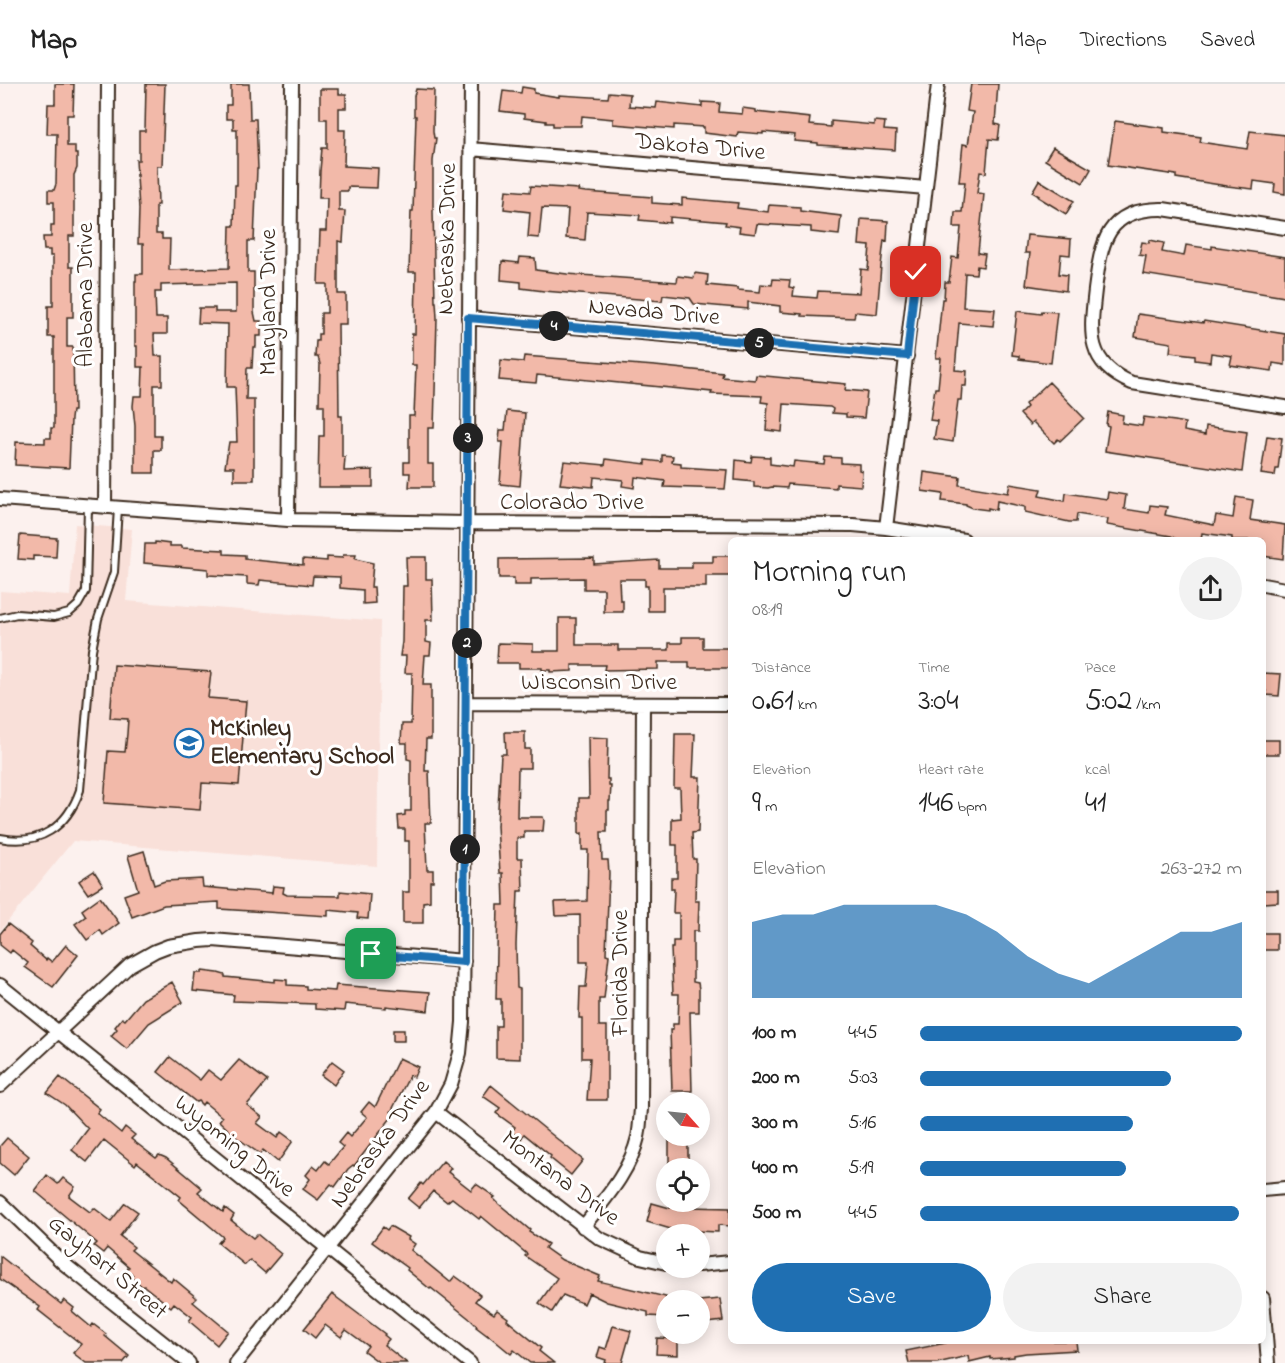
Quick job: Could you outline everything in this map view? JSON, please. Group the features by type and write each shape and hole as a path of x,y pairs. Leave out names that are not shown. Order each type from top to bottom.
{"street":[{"name":"Alabama Drive","path":"105,507 108,84"},
{"name":"Maryland Drive","path":"288,520 292,84"},
{"name":"Nebraska Drive","path":"236,1363 436,1112 451,1084 460,1053 463,1022 467,703 471,84"},
{"path":"886,528 938,84"},
{"name":"Dakota Drive","path":"470,149 926,188"},
{"path":"1285,228 1162,209 1135,212 1112,228 1104,239 1100,252 1091,328 1096,353 1104,365 1120,378 1132,383 1285,407"},
{"name":"Nevada Drive","path":"468,318 907,356"},
{"name":"Colorado Drive","path":"0,499 288,520 841,525 886,528 944,537"},
{"path":"1266,586 1285,589"},
{"name":"Wisconsin Drive","path":"467,703 728,704"},
{"name":"Florida Drive","path":"583,1227 629,1164 638,1138 641,1097 643,704"},
{"path":"0,1086 130,965 155,951 180,943 213,940 464,962"},
{"name":"Wyoming Drive","path":"0,985 470,1363"},
{"name":"Montana Drive","path":"436,1112 583,1227 616,1248 656,1261"},
{"path":"1266,1190 1285,1188"},
{"name":"Gayhart Street","path":"0,1202 63,1263 189,1363"},
{"path":"710,1264 728,1262"},
{"path":"1266,1337 1268,1363"}],"lane":[{"path":"0,618 17,614 54,617 69,613 78,605 86,591 88,506"},
{"path":"0,838 14,841 36,838 66,819 75,804 80,790 92,650 98,619 114,572 118,508"}],"shaded area":[{"name":"McKinley Elementary School","path":"75,524 132,529 126,601 380,621 377,866 73,841 0,931 0,591 70,596"}],"building":[{"path":"55,84 74,84 73,115 67,115 67,146 75,146 75,154 77,154 77,168 74,175 74,236 69,236 69,267 73,267 73,317 67,317 67,347 73,347 74,411 72,411 71,419 69,468 15,465 16,442 45,443 45,438 51,438 51,428 54,428 54,337 48,337 48,306 53,306 53,256 50,256 50,250 44,250 43,237 51,237 51,225 54,225 54,202 48,202 48,190 54,190 56,184 57,134 47,134 48,104 55,104"},
{"path":"146,84 165,84 162,166 157,166 156,234 162,234 162,239 170,239 169,270 229,268 230,226 234,226 235,185 237,185 237,129 233,129 233,119 226,119 226,105 231,105 231,84 249,84 250,119 256,119 258,169 254,241 248,241 248,272 254,272 254,312 256,321 261,321 261,336 256,336 256,347 253,347 252,368 247,368 246,399 254,399 254,480 234,480 234,467 225,467 229,442 237,442 235,387 227,387 228,324 198,323 199,308 215,308 215,312 236,312 236,283 161,285 161,292 155,292 156,318 167,318 167,334 154,334 155,356 162,356 162,385 154,385 154,436 161,436 161,450 154,450 154,473 135,473 133,406 134,396 142,396 143,367 137,367 137,346 135,346 135,281 136,274 143,274 143,244 138,244 139,209 136,160 139,160 139,131 145,131"},
{"path":"971,84 998,84 995,124 1000,125 998,140 989,139 986,173 980,172 977,193 984,194 978,253 985,254 983,267 977,266 976,274 965,273 963,307 995,309 993,326 959,323 955,370 967,371 966,386 962,386 961,400 958,400 953,442 934,439 937,421 930,420 935,388 938,388 941,358 936,358 942,299 944,299 945,282 949,282 952,257 958,258 961,227 954,227 955,212 962,212 965,182 959,182 963,144 968,145 973,112 967,111"},
{"path":"522,87 534,89 534,93 559,97 559,95 608,98 609,92 630,94 629,106 656,108 657,102 702,107 702,102 720,103 719,112 742,114 743,108 756,110 756,112 810,118 809,125 831,127 831,121 874,125 874,121 885,122 884,130 896,131 895,150 818,145 818,143 794,141 795,135 763,132 763,134 738,132 737,137 704,133 704,127 674,125 674,129 613,124 613,119 582,116 581,126 553,126 553,123 546,123 546,121 524,118 524,114 500,111 503,91 521,93"},
{"path":"320,89 339,89 339,94 346,94 346,108 339,108 339,130 345,130 344,166 378,168 377,188 348,187 348,191 339,191 339,211 345,211 343,242 338,241 338,294 346,294 346,324 338,324 342,457 345,457 344,471 373,470 373,487 318,487 319,436 324,436 324,405 319,405 320,364 318,357 315,357 316,341 318,341 318,334 321,334 321,313 327,313 327,284 318,284 320,231 326,231 327,198 319,198 322,148 327,148 327,119 320,119"},
{"path":"416,89 434,90 433,131 434,138 436,138 433,161 433,211 437,318 434,428 428,428 428,464 433,464 433,487 409,487 410,473 404,473 404,462 409,462 409,416 414,416 416,365 412,365 412,334 415,334 416,272 409,272"},
{"path":"1115,121 1164,128 1164,132 1201,137 1200,142 1247,149 1250,131 1285,135 1285,194 1274,192 1275,184 1254,181 1253,189 1108,165"},
{"path":"1053,147 1091,169 1083,183 1045,160"},
{"path":"1039,180 1074,201 1066,214 1032,192"},
{"path":"531,186 652,197 652,203 682,205 682,198 738,203 737,208 768,212 769,205 800,207 800,211 841,216 839,235 811,232 811,227 757,224 755,234 739,232 740,227 725,225 726,222 670,217 670,223 639,220 640,215 587,212 585,240 566,238 568,209 542,208 539,238 528,237 530,212 504,209 506,190 530,192"},
{"path":"861,219 888,221 887,241 884,240 877,314 855,312 854,318 802,316 802,314 780,312 780,306 748,302 748,309 694,304 690,298 663,295 662,301 544,291 521,288 521,282 501,280 502,261 519,263 520,257 535,258 536,270 567,274 677,282 678,276 694,278 695,273 708,275 707,285 738,288 738,290 760,292 761,284 772,285 773,279 790,280 789,287 794,288 793,296 817,298 818,291 859,293 861,269 868,270 870,246 859,245"},
{"path":"1027,235 1071,239 1070,255 1061,254 1059,274 1067,275 1066,291 1026,285 1030,253 1025,253"},
{"path":"1150,240 1164,243 1162,252 1184,256 1186,245 1212,249 1212,246 1285,257 1285,297 1143,274 1146,256 1139,255 1142,242 1149,243"},
{"path":"1017,311 1041,314 1042,311 1057,312 1051,363 1019,359 1019,356 1012,355"},
{"path":"1138,314 1203,323 1204,321 1285,334 1285,365 1273,363 1272,371 1230,365 1232,356 1211,353 1210,362 1195,360 1195,355 1170,352 1171,343 1135,337"},
{"path":"524,356 723,373 722,377 755,380 756,375 846,384 845,390 867,392 864,418 832,413 833,409 830,407 784,404 782,432 766,430 768,403 761,402 762,396 711,394 712,392 537,375 536,383 499,380 501,360 523,362"},
{"path":"1049,382 1084,418 1060,441 1058,439 1054,443 1033,422 1030,425 1020,414 1027,407 1025,404"},
{"path":"507,411 525,413 520,486 500,484 503,442 499,442 500,430 505,430"},
{"path":"1108,412 1123,415 1122,423 1142,426 1144,417 1185,423 1184,431 1205,435 1206,426 1247,432 1242,472 1105,451 1109,426 1106,425"},
{"path":"1267,436 1282,438 1275,476 1261,474"},
{"path":"662,455 673,456 672,462 681,463 681,467 727,470 725,489 664,487 665,481 635,477 634,488 622,486 623,480 594,477 593,487 560,484 564,461 605,465 606,459 646,464 646,460 662,462"},
{"path":"752,456 770,457 770,464 793,467 794,461 824,464 825,457 841,458 841,463 859,464 859,470 862,471 861,486 836,484 836,488 788,484 787,488 768,488 754,487 754,482 735,480 736,460 751,462"},
{"path":"924,472 960,477 959,485 1008,493 1010,484 1041,489 1039,496 1065,501 1066,493 1107,499 1108,492 1126,495 1124,509 1149,513 1150,505 1167,507 1165,515 1214,525 1216,515 1233,518 1236,497 1253,500 1250,520 1285,525 1283,559 1266,556 1266,537 1232,537 1202,533 1201,537 1173,537 1107,525 1108,519 1077,514 1076,522 1069,522 1025,512 1025,507 997,501 996,510 973,508 966,504 942,501 943,494 922,491"},
{"path":"20,535 57,538 56,557 33,556 33,560 18,559"},
{"path":"155,542 182,546 182,548 224,550 224,554 245,555 245,559 303,565 303,559 327,561 327,557 342,558 343,555 356,555 355,559 373,563 371,587 374,587 375,603 363,604 363,590 340,588 340,577 313,576 312,585 260,580 259,585 247,584 247,577 208,575 208,569 144,563 145,544 155,544"},
{"path":"713,556 728,556 728,576 706,576 706,587 663,587 663,611 648,611 648,586 645,586 645,579 619,579 623,612 604,612 604,589 584,589 584,578 531,579 531,585 514,585 514,578 499,578 499,559 594,558 594,564 659,560 659,568 692,568 692,562 713,562"},
{"path":"406,557 426,557 426,579 432,579 433,620 426,620 426,642 431,643 430,655 425,655 423,685 431,685 431,739 426,739 425,771 429,771 431,823 425,823 427,870 433,870 433,881 430,881 430,901 423,902 423,923 403,923 403,892 409,892 409,841 405,841 405,829 399,829 398,816 405,815 405,811 411,811 411,760 407,759 407,743 401,743 402,724 411,724 412,673 405,673 406,656 400,656 403,586 407,586"},
{"path":"559,618 576,618 576,645 618,645 618,650 669,650 669,643 682,643 682,637 703,637 703,648 728,648 728,668 689,668 689,662 658,662 658,669 604,670 605,665 572,665 572,671 550,672 542,668 519,668 519,663 497,663 498,643 533,644 533,651 559,651"},
{"path":"114,665 211,672 208,698 246,701 239,785 202,783 200,810 104,803 108,751 125,752 127,734 128,719 110,718"},
{"path":"1266,673 1281,674 1279,696 1266,695"},
{"path":"505,732 525,732 525,749 530,749 530,768 518,768 517,817 543,817 544,820 543,831 524,831 524,838 517,838 517,858 522,858 523,891 518,891 516,945 517,988 520,989 520,1059 496,1058 496,1026 501,1026 501,999 496,999 498,905 504,905 503,873 500,873 497,826 501,754 506,754"},
{"path":"675,734 695,734 693,777 700,777 698,832 692,833 693,859 696,859 695,901 699,901 698,931 693,931 693,982 698,983 699,1012 690,1012 692,1091 672,1091 670,1030 673,1030 673,1024 678,1024 679,994 673,994 671,948 673,948 673,941 679,941 679,913 673,913 674,889 671,889 671,878 677,878 677,845 672,845 672,819 681,818 680,788 674,788"},
{"path":"588,737 608,738 607,779 611,786 609,810 607,810 607,832 601,832 602,860 608,860 609,873 606,954 609,955 604,999 599,999 599,1026 607,1026 607,1100 587,1100 590,1058 582,1058 582,1018 579,1018 580,987 586,987 588,962 580,962 580,915 556,916 555,902 587,901 588,850 582,850 582,833 579,834 579,798 589,798"},
{"path":"1266,740 1279,740 1279,754 1266,754"},
{"path":"144,851 154,885 165,881 202,879 203,887 272,893 273,886 284,887 283,893 287,895 340,896 340,891 370,894 368,919 357,918 358,913 328,910 328,916 219,909 219,902 164,905 132,917 124,895 138,890 128,856"},
{"path":"94,871 103,885 88,894 79,881"},
{"path":"1266,890 1278,890 1278,902 1266,903"},
{"path":"100,897 119,923 103,935 100,930 87,940 75,924 86,916 82,910"},
{"path":"8,924 32,943 30,946 46,960 47,958 52,962 66,945 78,955 53,987 25,967 28,963 12,950 10,953 0,945 0,934"},
{"path":"1266,933 1277,933 1277,950 1266,950"},
{"path":"202,971 218,973 225,977 275,982 275,979 287,980 287,985 306,986 306,989 335,991 336,985 430,992 428,1011 345,1004 344,1011 315,1009 315,1004 233,1001 234,995 193,991 195,973 202,973"},
{"path":"172,982 183,1002 149,1023 127,1049 111,1036 122,1018 125,1020 143,999"},
{"path":"393,1030 404,1030 404,1041 393,1041"},
{"path":"170,1057 200,1080 208,1070 221,1080 239,1060 267,1081 247,1105 262,1117 257,1123 277,1138 281,1132 293,1141 278,1162 263,1150 260,1154 236,1137 219,1121 222,1117 204,1102 202,1105 196,1102 158,1072"},
{"path":"399,1058 418,1067 414,1077 410,1075 391,1112 394,1114 354,1166 348,1169 335,1187 331,1184 318,1200 303,1189 310,1179 306,1175 313,1166 318,1170 325,1161 329,1164 343,1147 338,1143 346,1133 350,1137 367,1117 361,1112 369,1102 375,1107"},
{"path":"332,1061 344,1070 334,1085 321,1075"},
{"path":"60,1077 100,1109 97,1113 121,1133 125,1127 135,1135 131,1139 156,1158 159,1155 166,1158 202,1188 198,1192 223,1212 225,1208 234,1215 231,1220 253,1238 257,1234 281,1254 265,1273 250,1260 245,1265 218,1243 223,1237 179,1200 181,1197 137,1162 135,1165 104,1140 87,1162 72,1150 88,1129 65,1105 47,1093"},
{"path":"491,1085 583,1160 571,1175 524,1134 521,1139 512,1132 515,1127 496,1113 500,1108 483,1096"},
{"path":"7,1138 29,1156 14,1175 0,1163 0,1146"},
{"path":"669,1146 688,1146 688,1158 669,1158"},
{"path":"443,1161 451,1168 448,1172 471,1190 476,1184 495,1197 493,1198 530,1230 529,1232 548,1244 545,1248 562,1260 600,1276 598,1281 656,1295 656,1316 648,1316 648,1312 607,1302 589,1293 584,1304 563,1295 552,1312 539,1303 557,1278 525,1256 527,1254 481,1216 479,1219 452,1198 447,1202 433,1191 419,1208 408,1199 421,1183 423,1185"},
{"path":"47,1175 58,1184 63,1178 75,1187 69,1196 90,1212 94,1208 111,1221 125,1203 138,1212 120,1236 134,1247 131,1250 171,1282 173,1278 197,1298 193,1302 228,1331 217,1345 189,1321 192,1317 174,1303 171,1307 143,1287 131,1277 133,1275 127,1270 129,1267 107,1248 103,1253 94,1246 97,1243 35,1191"},
{"path":"652,1203 656,1204 656,1212 710,1212 710,1208 728,1208 728,1226 718,1225 718,1232 710,1232 710,1224 656,1225 647,1222"},
{"path":"390,1226 409,1237 408,1239 415,1244 411,1250 450,1282 455,1276 480,1295 475,1301 494,1314 497,1310 508,1318 507,1320 541,1348 539,1351 554,1363 530,1363 514,1350 511,1354 407,1270 408,1268 372,1242 383,1227 387,1230"},
{"path":"0,1256 61,1304 64,1300 74,1308 72,1311 91,1327 93,1324 106,1334 105,1336 129,1356 123,1363 86,1363 73,1353 81,1344 38,1310 40,1307 0,1279"},
{"path":"332,1294 385,1334 389,1339 384,1345 407,1363 380,1363 364,1351 368,1346 346,1330 341,1337 325,1325 315,1338 304,1329"},
{"path":"720,1299 723,1321 710,1323 710,1300"},
{"path":"613,1326 631,1331 622,1363 605,1363 606,1360 597,1357 600,1347 606,1349"},
{"path":"657,1344 678,1344 678,1355 656,1354"},
{"path":"941,1344 1076,1344 1077,1350 1026,1353 1014,1355 1014,1357 990,1359 990,1357 969,1362 968,1356 937,1363 909,1363 906,1351"}],"place":[{"name":"McKinley Elementary School","path":"189,743"}],"route":[{"path":"371,954 464,962 468,318 907,356 916,272"}]}
